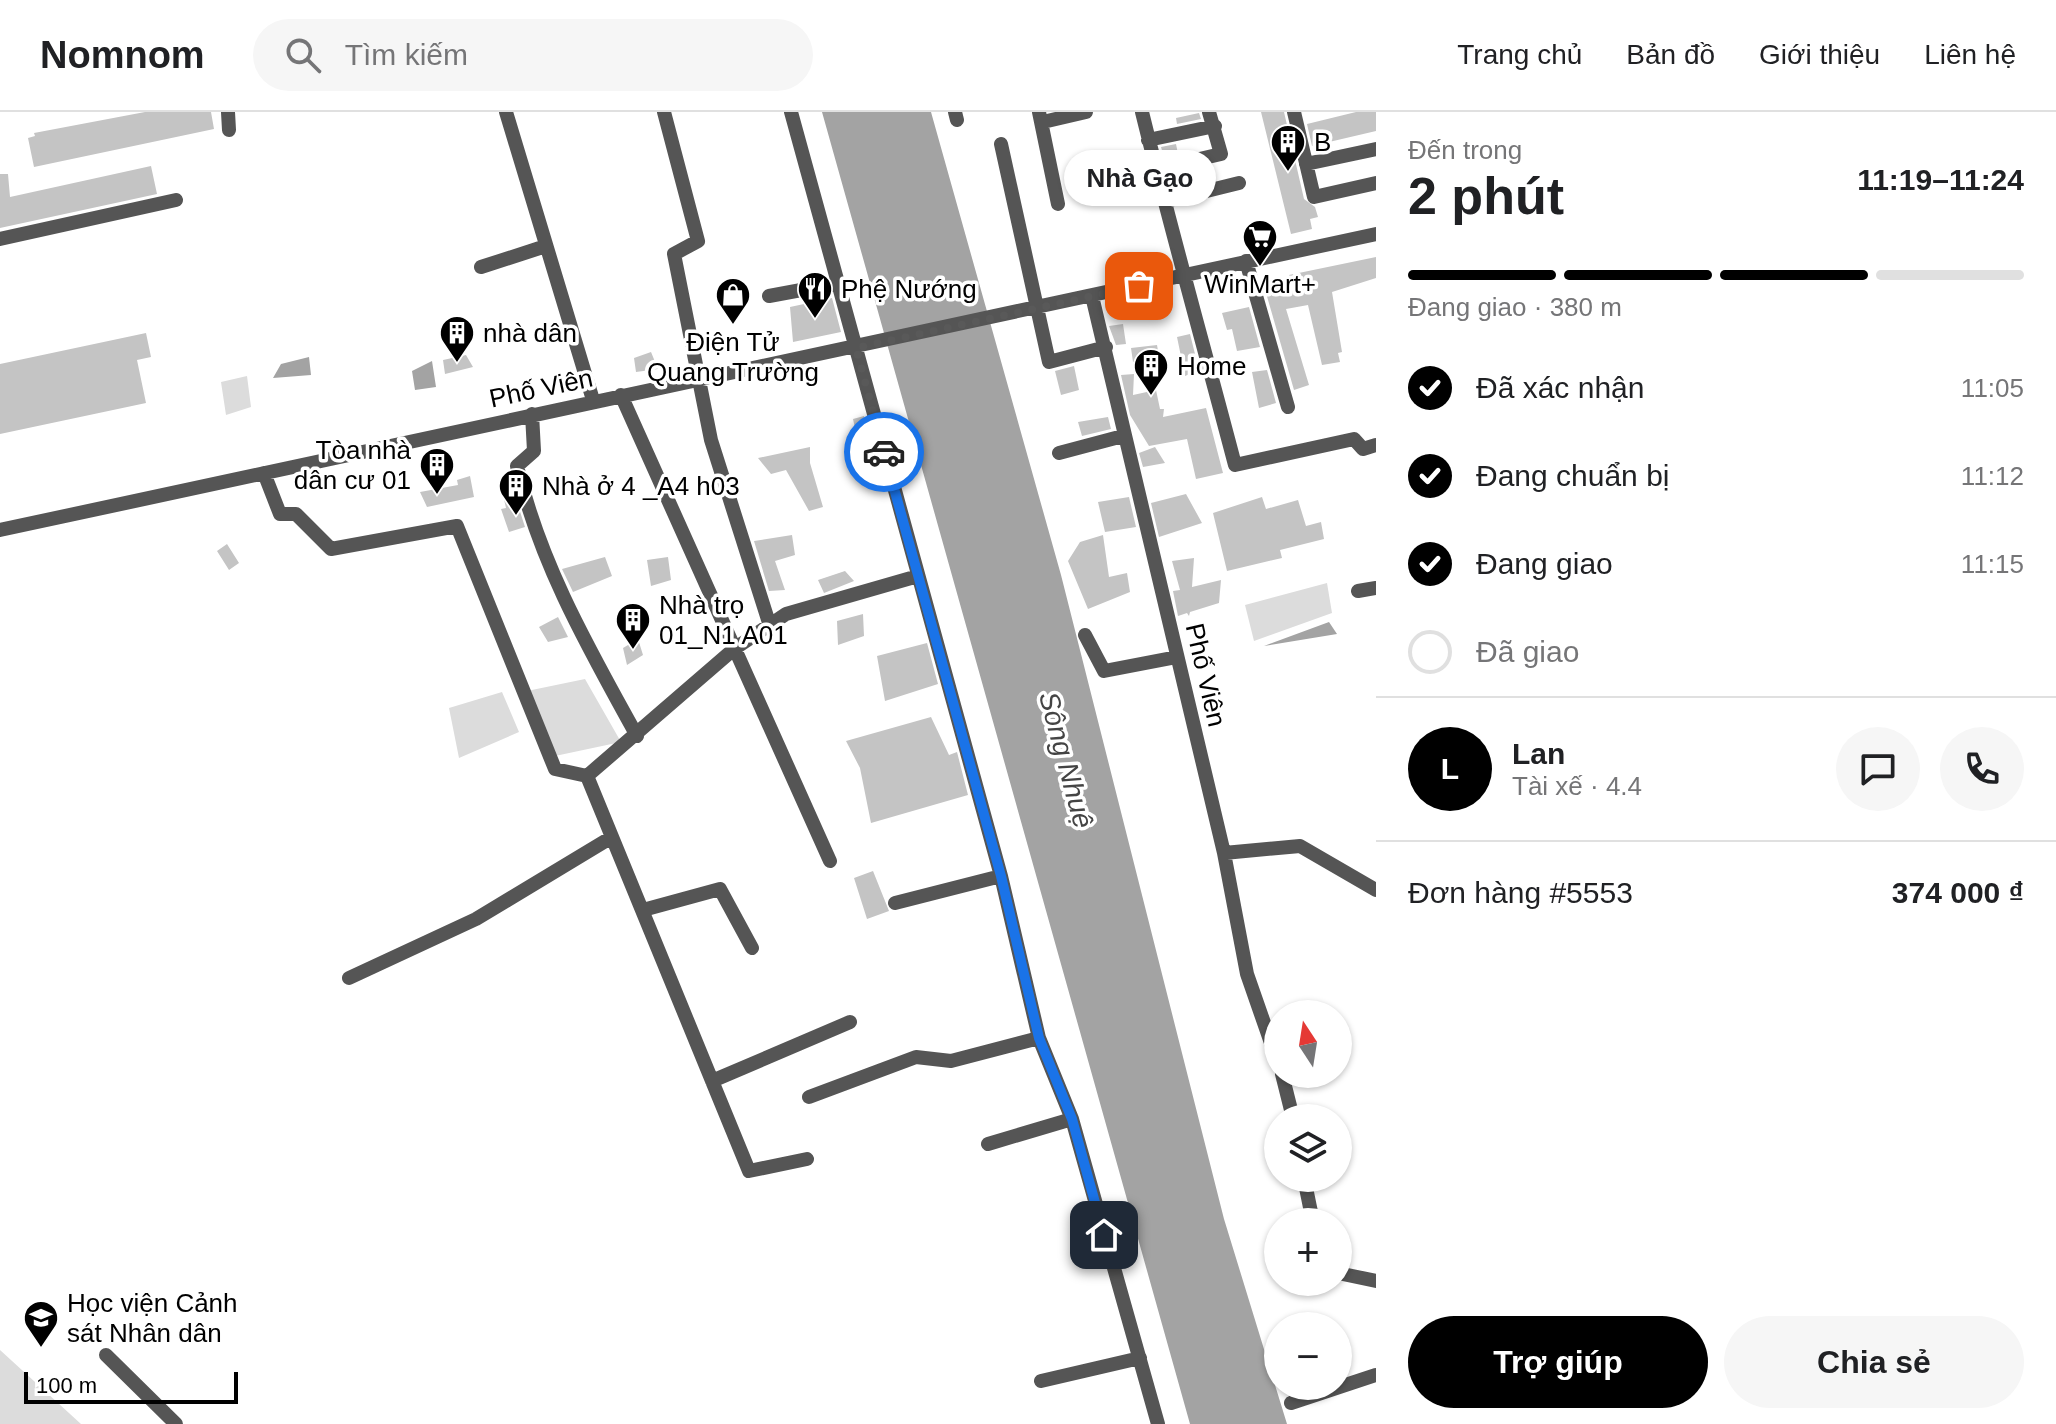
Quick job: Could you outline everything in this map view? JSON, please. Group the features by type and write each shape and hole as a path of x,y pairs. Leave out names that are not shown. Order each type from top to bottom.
{"street":[{"path":"228,112 229,130"},
{"path":"506,112 593,400"},
{"path":"664,112 698,241 674,254 698,379 711,440 770,626"},
{"path":"791,112 1001,876 1039,1038 1072,1119 1158,1424"},
{"path":"1058,204 1041,117 1086,112"},
{"path":"1294,112 1314,197 1376,183"},
{"path":"1145,113 1153,170 1166,201 1235,465 1354,439 1363,449 1376,445"},
{"path":"1088,185 1221,154 1212,119 1148,140"},
{"path":"1001,144 1049,362 1106,347"},
{"path":"1306,164 1375,152"},
{"path":"1166,201 1239,183"},
{"path":"0,239 176,200"},
{"name":"Phố Viên","path":"0,530 593,400 878,344 1376,234"},
{"path":"481,267 546,246"},
{"path":"1246,261 1288,407"},
{"path":"769,296 839,283"},
{"name":"Phố Viên","path":"1092,296 1224,853 1247,974 1264,1023"},
{"path":"621,395 830,861"},
{"path":"532,414 534,451 517,466 526,505 559,592 637,736"},
{"path":"1059,453 1123,436"},
{"path":"264,473 280,514 296,514 331,549 457,526 555,769 587,776"},
{"path":"587,776 637,736 734,649 786,614 918,576"},
{"path":"1358,591 1376,588"},
{"path":"1085,635 1104,671 1177,657"},
{"path":"587,776 749,1171 807,1159"},
{"path":"349,978 476,919 612,837"},
{"path":"1224,853 1300,846 1376,890"},
{"path":"895,903 1001,876"},
{"path":"643,910 720,889 752,948"},
{"path":"712,1081 850,1022"},
{"path":"809,1097 916,1057 951,1061 1039,1038"},
{"path":"988,1144 1072,1119"},
{"path":"1352,1276 1376,1281"},
{"path":"106,1355 176,1424"},
{"path":"1041,1381 1140,1358"},
{"path":"1291,1403 1376,1375"}],"shaded area":[{"path":"247,376 251,407 226,415 221,382"},
{"path":"1327,583 1332,613 1254,641 1245,605"},
{"path":"585,679 621,742 555,756 527,691"},
{"path":"502,692 519,732 459,758 449,708"},
{"path":"0,1350 81,1424 0,1424"}],"water":[{"name":"Sông Nhuệ","path":"822,112 931,112 1061,575 1224,1219 1264,1349 1264,1400 1280,1400 1287,1424 1190,1424"},
{"path":"309,357 311,375 273,378 281,364"},
{"path":"432,361 436,387 415,390 412,371"},
{"path":"1329,622 1337,634 1264,646"}],"building":[{"path":"145,112 211,112 214,129 34,167 28,138 35,136 34,133"},
{"name":"B","path":"1261,112 1284,112 1304,199 1315,207 1318,217 1310,219 1312,229 1291,234"},
{"path":"1356,112 1376,112 1376,131 1312,146 1307,124"},
{"path":"1199,113 1201,119 1177,124 1176,118"},
{"path":"1176,144 1178,154 1164,157 1161,147"},
{"path":"151,166 157,194 0,228 0,174 8,174 10,197"},
{"path":"1376,257 1376,278 1332,292 1342,352 1338,353 1340,362 1322,365 1308,305 1286,309 1309,385 1294,390 1264,286 1290,280 1289,275"},
{"name":"Phệ Nướng","path":"832,298 841,332 793,342 790,307"},
{"path":"1249,307 1260,347 1237,351 1232,329 1227,330 1222,313"},
{"path":"1123,324 1126,344 1116,345 1109,326"},
{"path":"146,333 151,357 137,360 146,403 0,434 0,364"},
{"path":"1190,334 1199,370 1185,376 1177,337"},
{"path":"1157,345 1159,357 1133,362 1131,348"},
{"path":"651,352 658,369 636,372 634,358"},
{"name":"nhà dân","path":"466,355 473,367 445,374 443,360"},
{"path":"1074,366 1079,390 1061,395 1055,371"},
{"path":"1267,370 1276,403 1259,408 1252,372"},
{"path":"1134,374 1133,395 1156,390 1160,409 1164,409 1163,417 1206,408 1223,473 1196,479 1187,439 1149,446 1130,415 1121,375"},
{"path":"864,416 871,442 859,447 853,419"},
{"path":"1108,417 1111,429 1082,436 1078,422"},
{"path":"810,447 810,463 823,507 809,511 786,470 771,474 758,458"},
{"path":"1155,447 1165,463 1143,467 1139,453"},
{"path":"470,476 474,497 427,507 420,492 458,485 457,480"},
{"name":"Nhà ở 4 _A4 h03","path":"514,493 525,527 509,532 501,509 506,508 503,495"},
{"path":"1186,494 1202,523 1159,537 1151,503"},
{"path":"1129,497 1136,527 1105,532 1098,502"},
{"path":"1262,497 1266,509 1298,500 1306,526 1321,522 1324,539 1280,550 1282,558 1227,571 1213,513"},
{"path":"792,535 795,555 775,561 785,590 769,591 754,541"},
{"path":"1103,535 1109,577 1127,573 1130,592 1088,609 1068,561 1080,542"},
{"path":"227,544 239,563 229,570 217,551"},
{"path":"605,557 612,576 573,592 562,569"},
{"path":"668,557 671,580 651,586 647,560"},
{"path":"1194,558 1192,587 1221,580 1219,603 1190,612 1189,616 1187,613 1178,616 1173,591 1180,590 1172,561"},
{"path":"845,571 854,581 824,593 818,580"},
{"path":"863,614 864,636 838,645 837,621"},
{"path":"558,617 568,637 548,642 539,627"},
{"name":"Nhà trọ 01_N1 A01","path":"638,639 643,655 627,665 623,648"},
{"path":"927,643 938,684 885,701 877,656"},
{"path":"931,717 949,755 957,752 968,795 871,823 860,768 846,741"},
{"path":"873,871 889,911 867,919 854,878"}],"way so far":[{"path":"884,452 856,348 1139,286"}],"place":[{"name":"B","path":"1288,173"},
{"name":"WinMart+","path":"1260,268"},
{"name":"Nhà Gạo","path":"1139,286"},
{"name":"Phệ Nướng","path":"815,320"},
{"name":"Điện Tử Quang Trường","path":"733,326"},
{"name":"nhà dân","path":"457,364"},
{"name":"Home","path":"1151,397"},
{"name":"Tòa nhà dân cư 01","path":"437,496"},
{"name":"Nhà ở 4 _A4 h03","path":"516,517"},
{"name":"Nhà trọ 01_N1 A01","path":"633,651"},
{"name":"Học viện Cảnh sát Nhân dân","path":"41,1349"}],"route":[{"path":"884,452 1001,876 1039,1038 1072,1119 1104,1235"}]}
